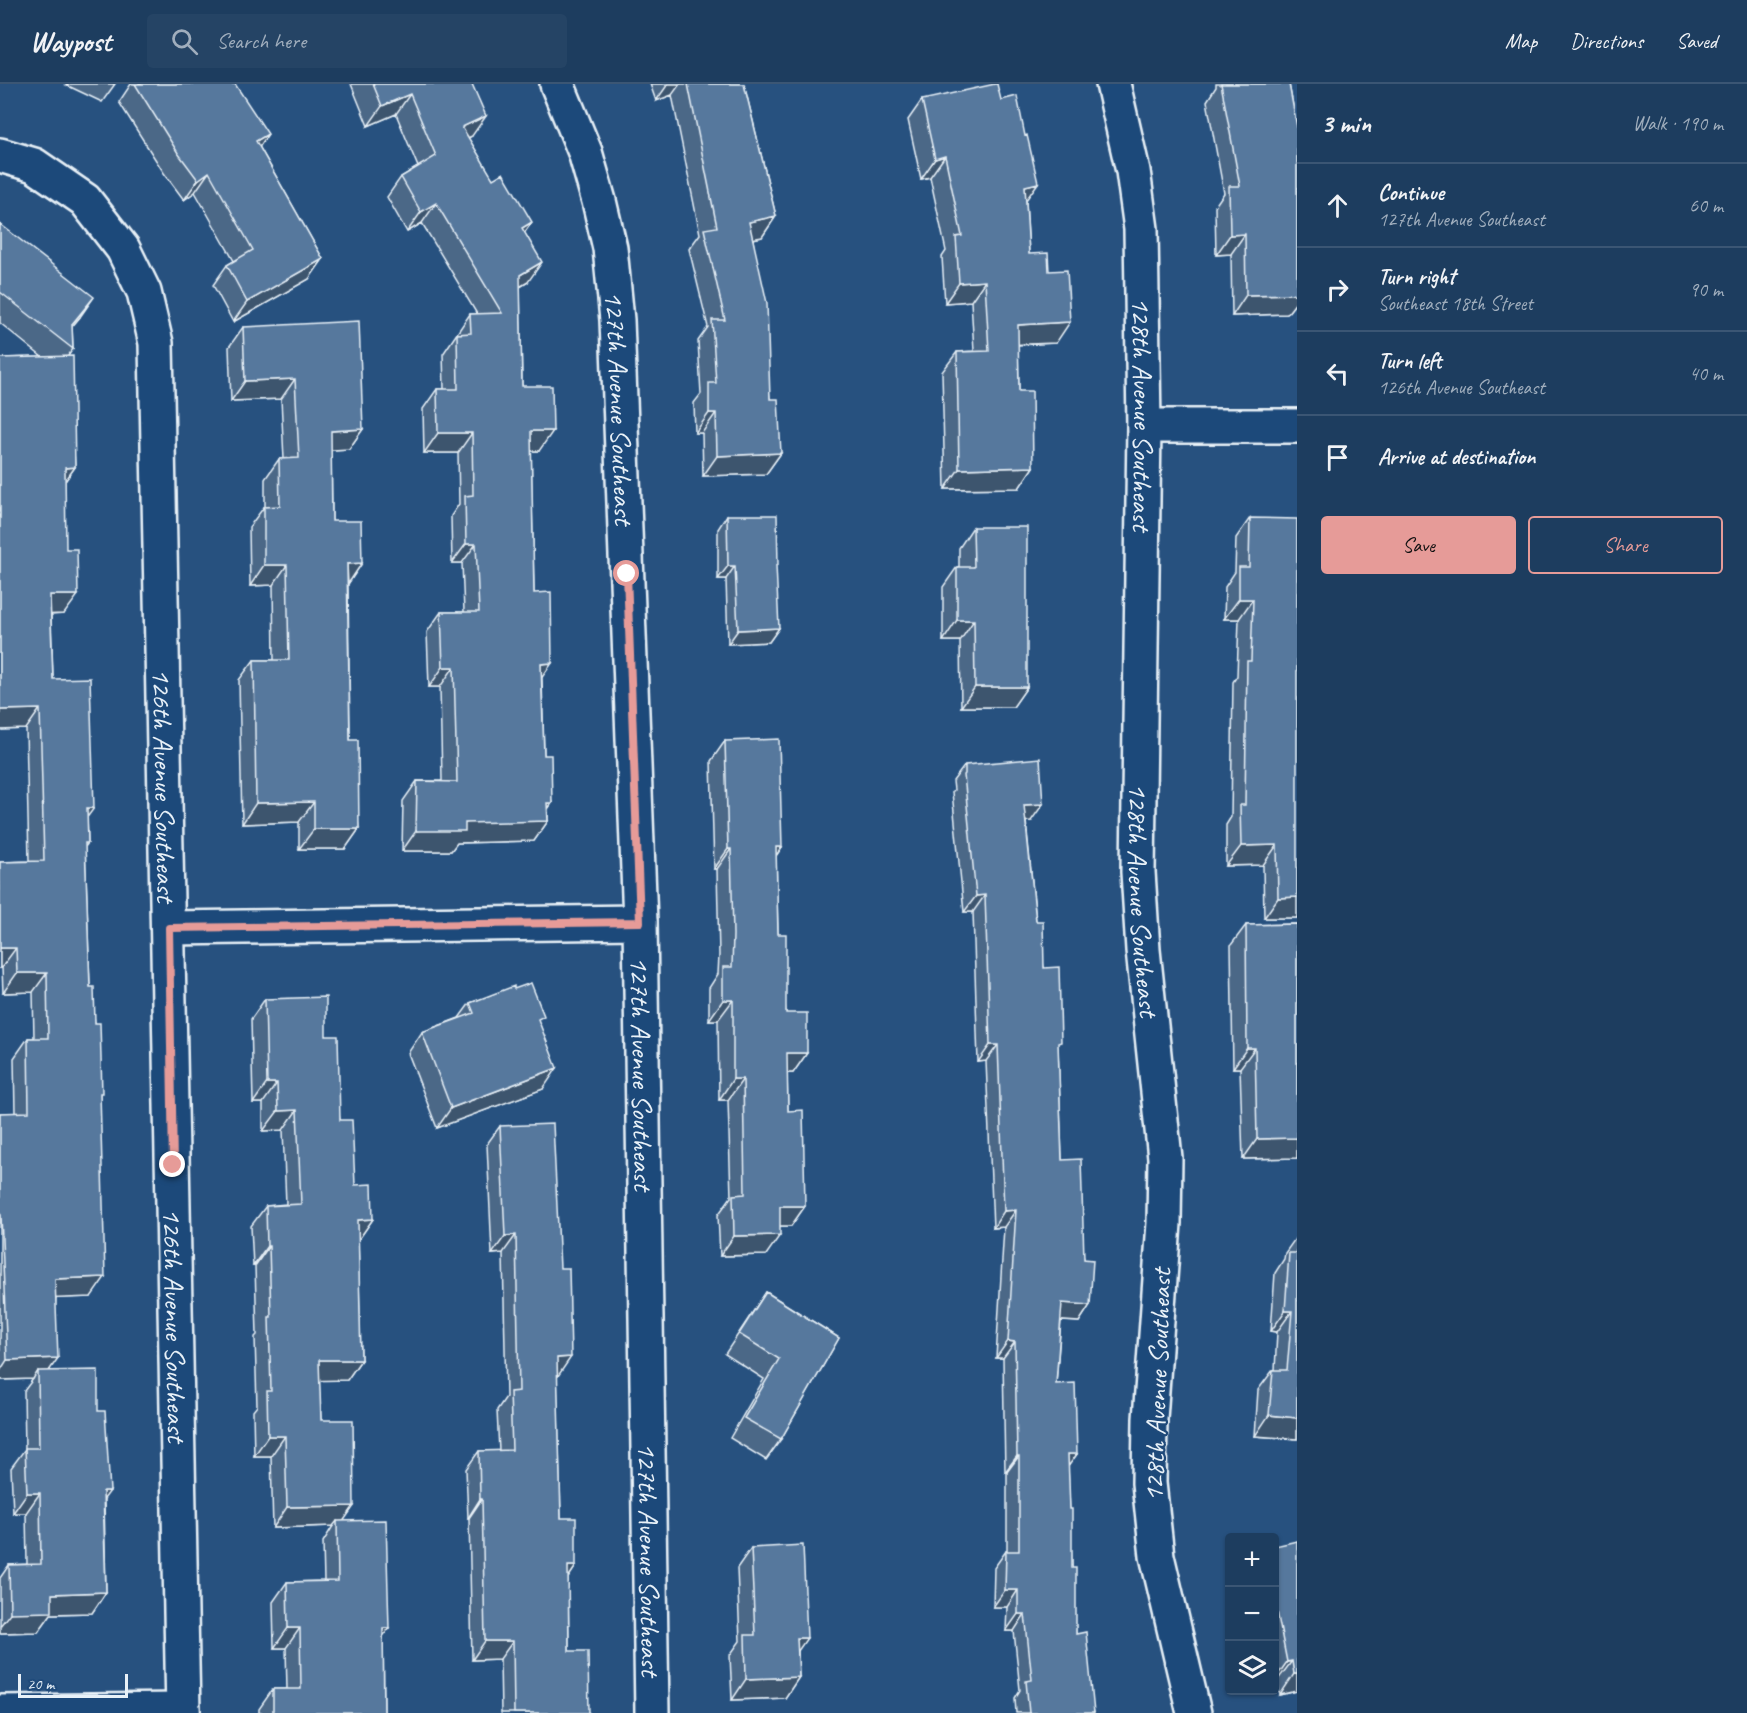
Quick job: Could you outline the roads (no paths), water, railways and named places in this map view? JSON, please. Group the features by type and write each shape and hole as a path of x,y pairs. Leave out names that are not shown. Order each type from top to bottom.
{"street":[{"name":"127th Avenue Southeast","path":"557,84 585,152 599,201 612,260 617,320 640,922 652,1713"},
{"name":"128th Avenue Southeast","path":"1113,84 1133,171 1141,229 1144,426 1138,872 1143,950 1165,1158 1164,1223 1150,1419 1149,1484 1157,1556 1194,1713"},
{"name":"126th Avenue Southeast","path":"0,155 34,165 85,200 123,249 144,292 156,343 183,1711"},
{"path":"1144,426 1297,426"},
{"path":"169,928 640,922"},
{"path":"0,1712 183,1711"}]}
